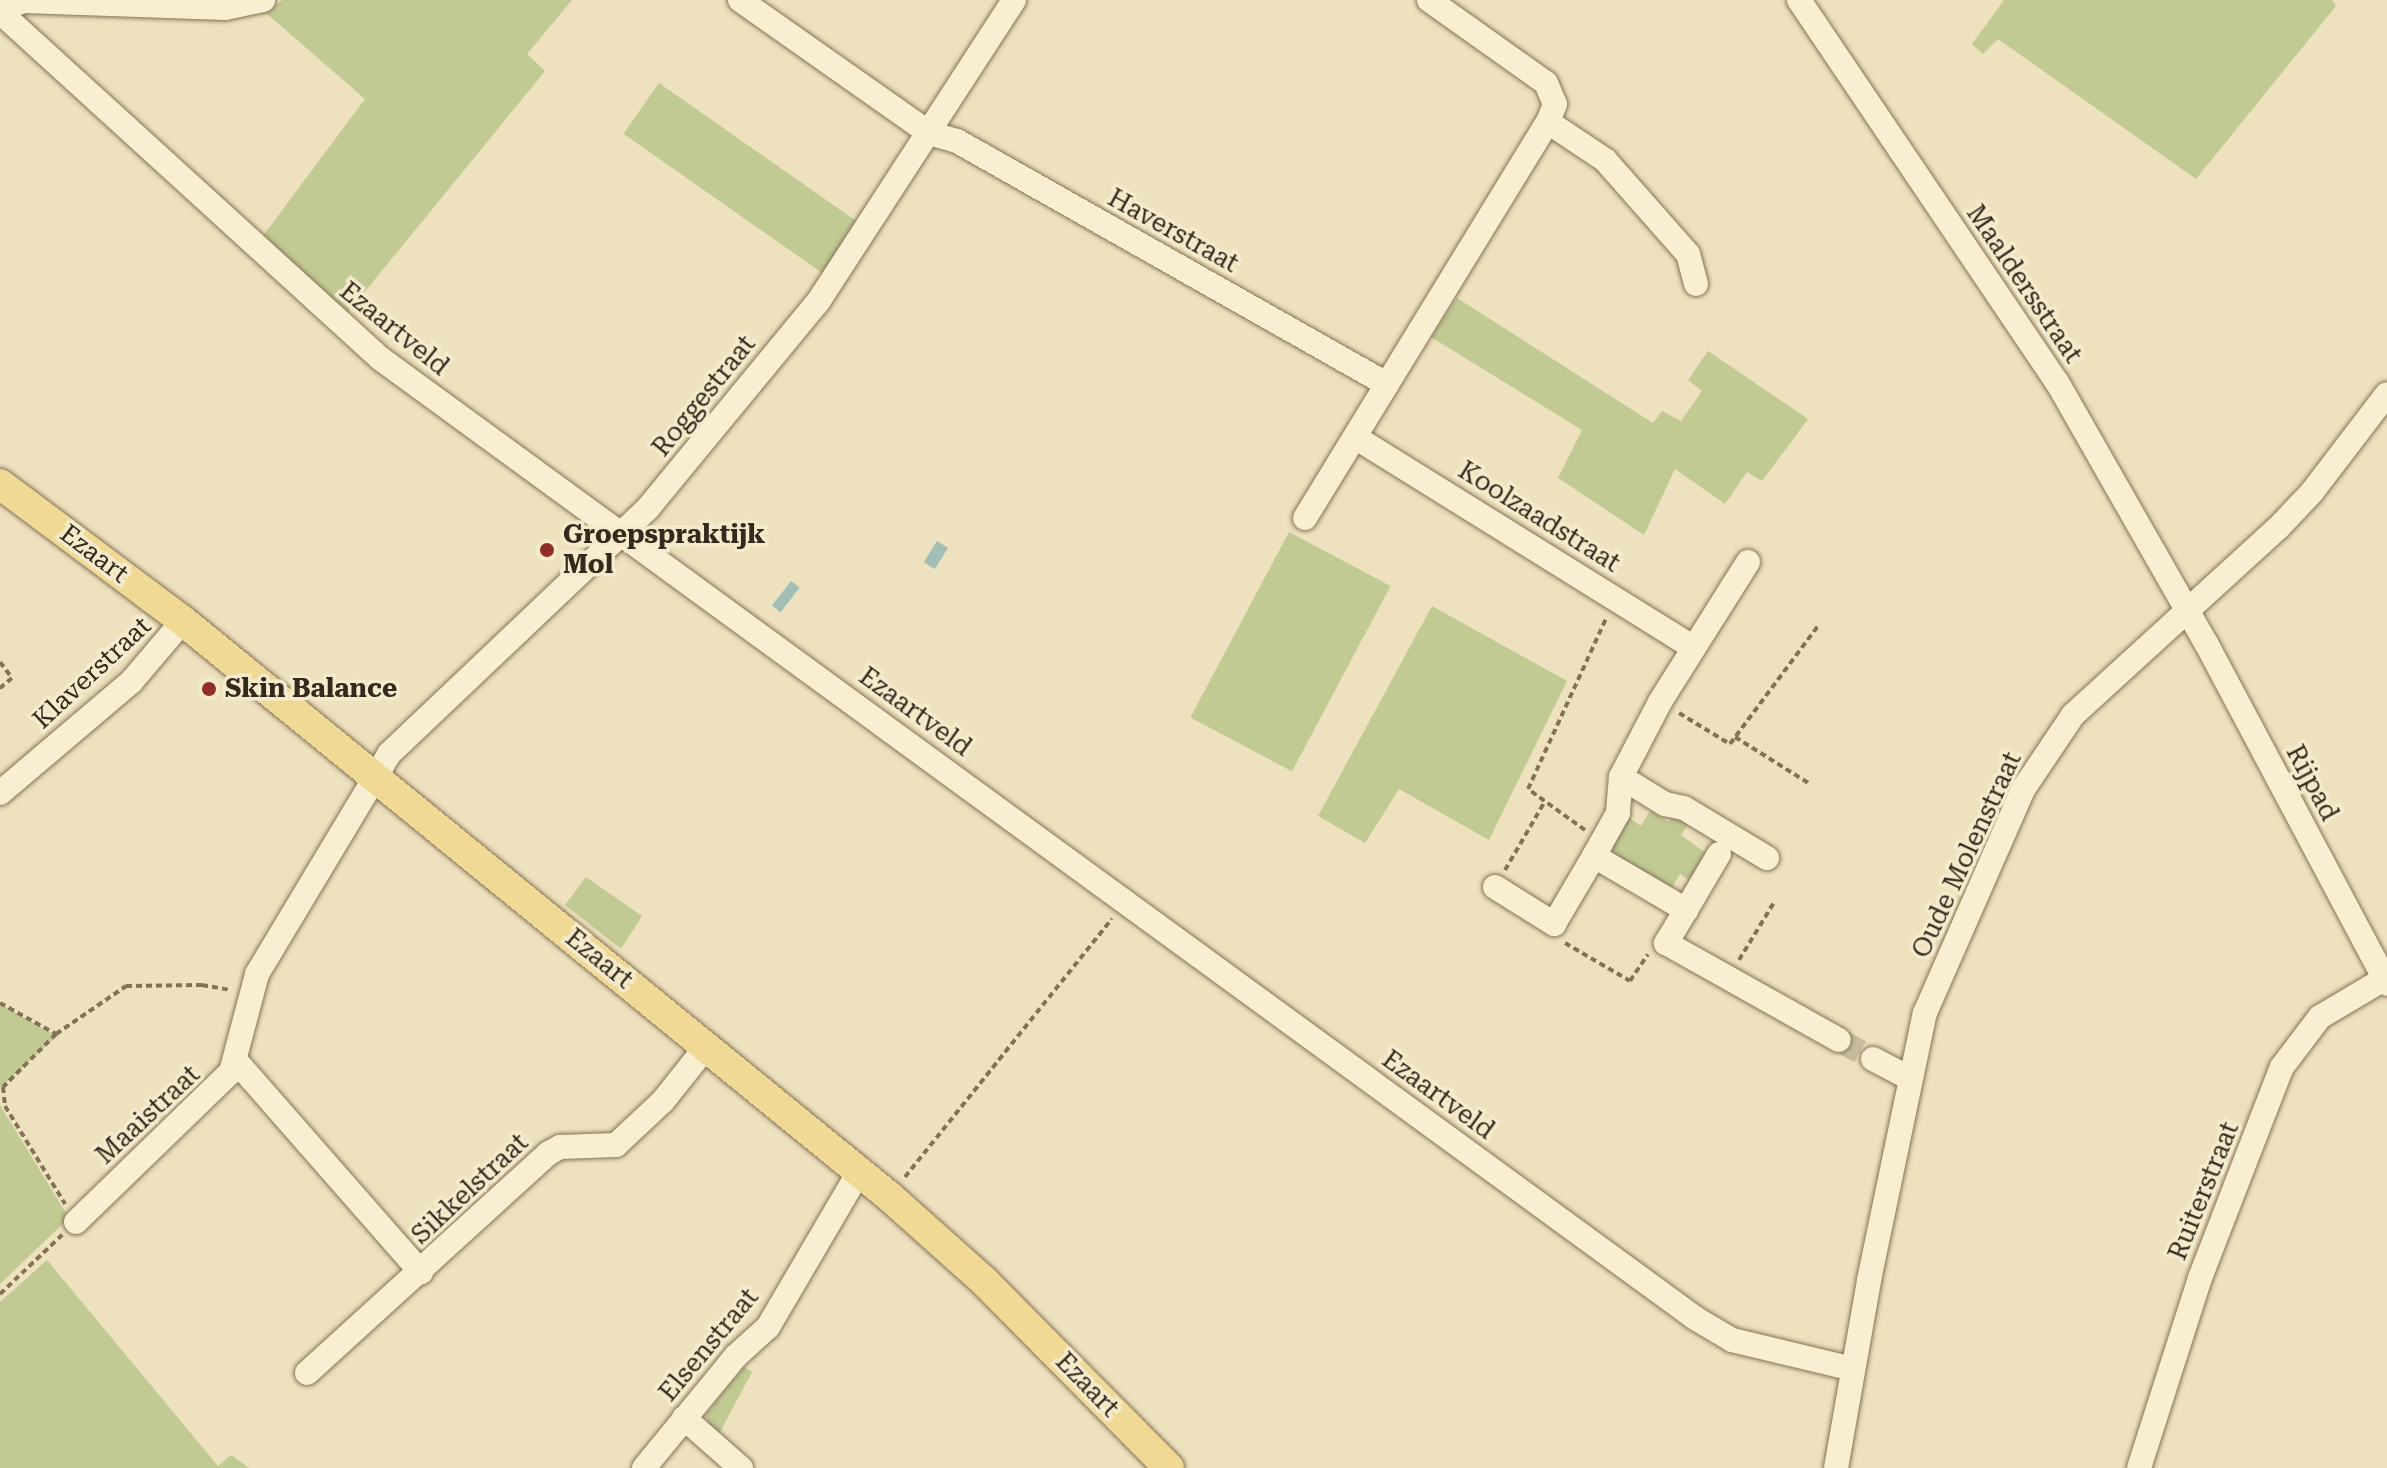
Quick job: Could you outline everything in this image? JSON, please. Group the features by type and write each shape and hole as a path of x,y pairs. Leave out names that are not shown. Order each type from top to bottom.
{"main road":[{"name":"Ezaart","path":"0,484 183,621 890,1197 984,1281 1169,1468"}],"street":[{"name":"Ezaartveld","path":"0,11 34,1 241,8 263,0"},
{"name":"Haverstraat","path":"740,0 929,133 957,141 1387,384"},
{"name":"Roggestraat","path":"375,776 389,754 510,635 623,534 818,302 1014,0"},
{"path":"1305,518 1548,122 1555,104 1546,83 1429,0"},
{"name":"Maaldersstraat","path":"1799,0 2057,382 2187,609"},
{"name":"Ezaartveld","path":"0,11 336,322 623,534 1695,1318 1732,1340 1853,1369"},
{"path":"1548,122 1605,160 1688,254 1696,284"},
{"name":"Oude Molenstraat","path":"1836,1468 1909,1078 1925,1013 2024,788 2073,715 2312,492 2387,394"},
{"name":"Koolzaadstraat","path":"1355,437 1691,646"},
{"path":"1495,887 1554,924 1618,813 1621,777 1660,702 1691,646 1748,562"},
{"name":"Rijpad","path":"2187,609 2386,982"},
{"name":"Klaverstraat","path":"0,793 131,682 183,621"},
{"name":"Maaistraat","path":"76,1222 221,1086 236,1061 248,994 375,776"},
{"path":"1621,777 1665,804 1684,808 1767,858"},
{"path":"1598,848 1686,910"},
{"path":"1719,854 1666,943 1839,1040"},
{"name":"Ruiterstraat","path":"2139,1468 2195,1292 2282,1067 2320,1017 2386,982"},
{"name":"Sikkelstraat","path":"307,1373 404,1281 421,1272 549,1153 560,1147 616,1145 663,1101 706,1047"},
{"path":"1873,1059 1909,1078"},
{"name":"Sikkelstraat","path":"236,1061 421,1272"},
{"name":"Elsenstraat","path":"644,1468 684,1418 768,1327 859,1172"},
{"path":"684,1418 741,1468"}],"path":[{"path":"1598,848 1528,789 1615,599"},
{"path":"1660,702 1730,744 1818,626"},
{"path":"0,662 12,678 0,688"},
{"path":"1735,737 1810,784"},
{"path":"1495,887 1544,803"},
{"path":"890,1197 1126,901"},
{"path":"1728,978 1773,904"},
{"path":"1554,924 1553,936 1630,981 1656,942 1666,943"},
{"path":"0,1294 76,1222 5,1106 3,1087 56,1034 126,986 202,985 248,994"},
{"path":"0,1003 56,1034"}],"green space":[{"path":"282,0 572,0 527,54 545,71 345,316 260,240 365,99 266,13"},
{"path":"2004,0 2332,0 2336,6 2196,179 1998,39 1983,54 1972,44"},
{"path":"659,83 861,224 825,275 623,134"},
{"path":"1457,298 1653,423 1662,411 1681,421 1702,391 1688,380 1708,351 1808,419 1762,481 1747,472 1725,504 1675,469 1644,535 1558,478 1582,430 1431,337"},
{"path":"1289,532 1391,586 1292,771 1190,717"},
{"path":"1432,606 1567,681 1489,840 1399,789 1365,843 1318,816"},
{"path":"1650,811 1669,822 1675,812 1690,821 1681,835 1707,854 1691,881 1680,874 1671,889 1614,856 1611,842 1627,816 1641,826"},
{"path":"586,877 642,916 621,949 565,905"},
{"path":"0,1004 57,1036 0,1088"},
{"path":"0,1105 69,1218 0,1284"},
{"path":"47,1260 218,1466 231,1455 249,1468 0,1468 0,1302"},
{"path":"744,1367 752,1372 719,1434 709,1427 706,1414"}],"water":[{"path":"937,541 948,548 935,569 924,562"},
{"path":"791,581 800,588 781,612 772,605"}],"tunnel":[{"path":"1839,1040 1873,1059"}],"place":[{"name":"Groepspraktijk Mol","path":"547,550"},
{"name":"Skin Balance","path":"209,689"}]}
